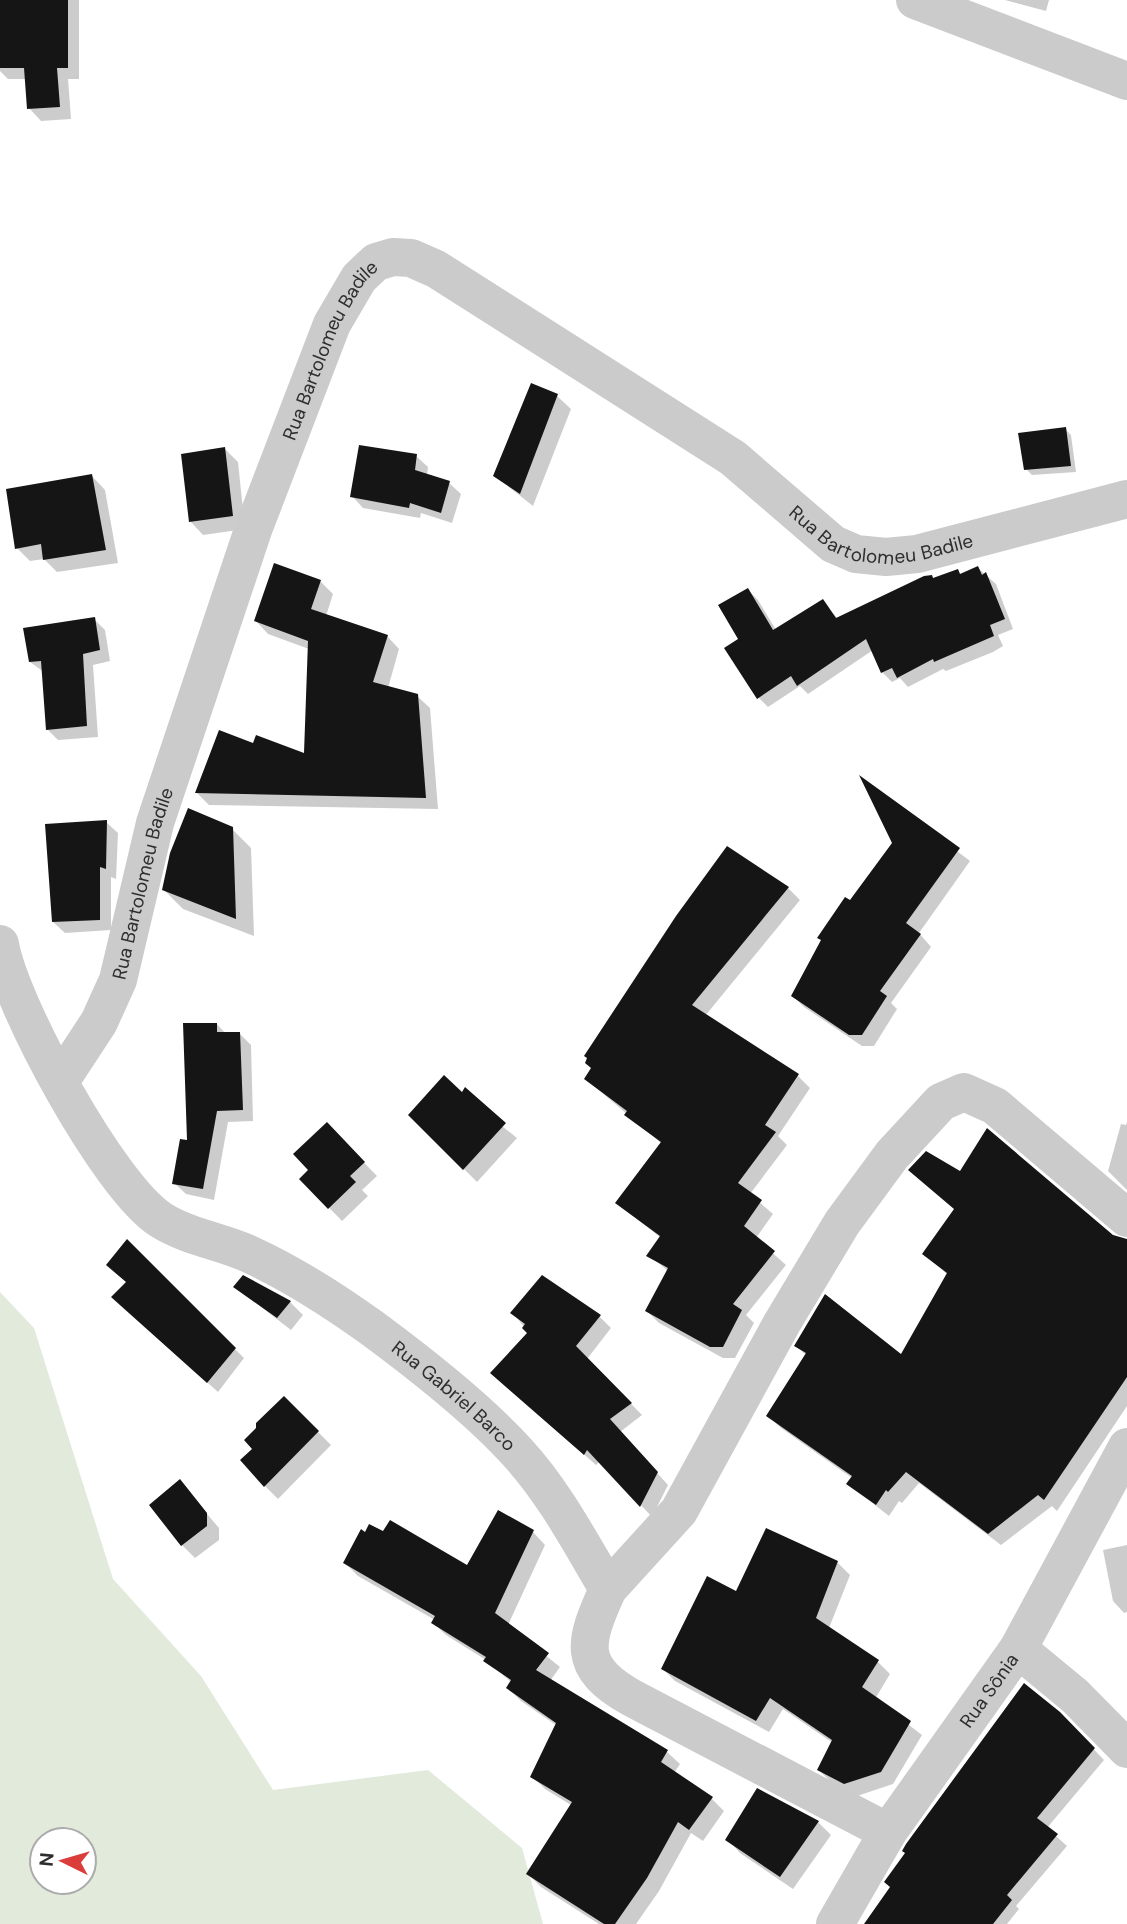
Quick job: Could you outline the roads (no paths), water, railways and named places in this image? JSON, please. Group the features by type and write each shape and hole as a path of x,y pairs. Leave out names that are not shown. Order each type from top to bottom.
{"street":[{"path":"915,0 1127,81"},
{"name":"Rua Bartolomeu Badile","path":"61,1080 99,1022 118,980 155,823 245,553 291,428 332,324 359,278 376,262 393,257 411,258 459,282 733,458 834,544 856,554 886,557 917,554 1127,499"},
{"name":"Rua Gabriel Barco","path":"0,944 4,968 19,1005 110,1166 136,1199 160,1219 189,1234 247,1253 305,1282 374,1330 467,1406 517,1452 557,1503 608,1589"},
{"path":"888,1832 609,1685 596,1673 590,1657 597,1612 608,1589 679,1511 782,1323 842,1223 892,1155 940,1102 964,1092 995,1107 1127,1218"},
{"name":"Rua Sônia","path":"835,1924 888,1832 1017,1649 1127,1447"},
{"path":"1017,1649 1075,1696 1127,1749"}]}
